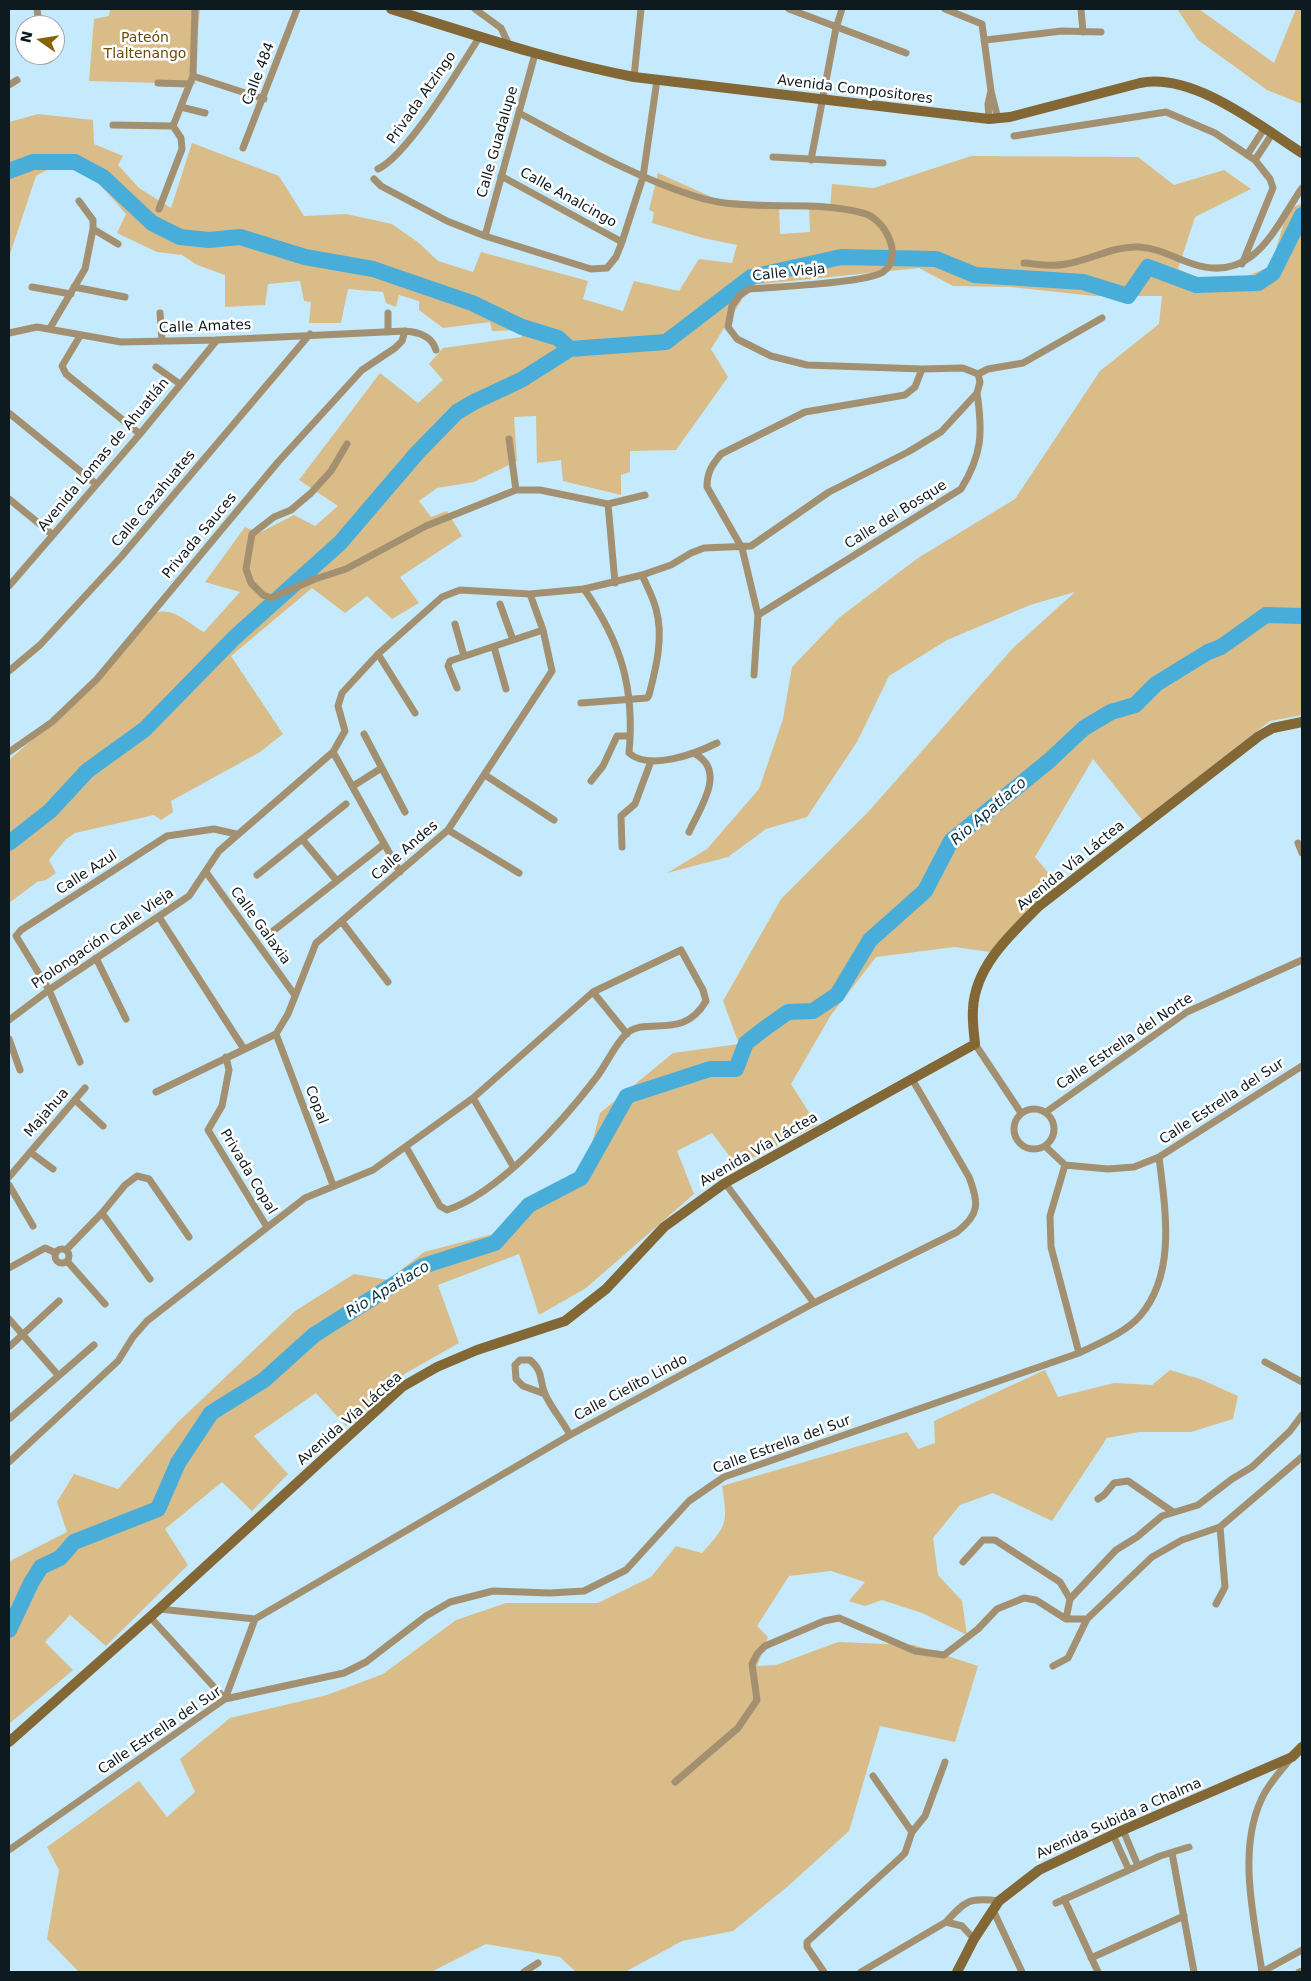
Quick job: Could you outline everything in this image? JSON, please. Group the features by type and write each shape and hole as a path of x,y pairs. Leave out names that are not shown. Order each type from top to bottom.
{"street":[{"path":"173,126 191,80 195,9"},
{"name":"Calle 484","path":"243,148 264,99 297,9"},
{"name":"Avenida Compositores","path":"391,9 576,66 634,78 993,119 1140,83 1161,81 1217,100 1302,153"},
{"path":"475,9 501,28 509,45"},
{"path":"634,78 641,9"},
{"path":"789,9 906,53"},
{"path":"811,160 836,28 842,9"},
{"path":"945,9 982,24 986,40 993,119"},
{"path":"1081,9 1083,32"},
{"path":"986,40 1062,32 1101,32"},
{"name":"Privada Atzingo","path":"378,170 393,159 446,90 480,36"},
{"name":"Calle Guadalupe","path":"485,236 534,54"},
{"path":"9,85 18,80"},
{"path":"158,83 191,80 264,99"},
{"path":"374,180 381,186 447,221 485,236 599,270 608,268 622,242 643,177 657,80"},
{"path":"181,107 205,113"},
{"path":"1014,136 1166,112 1215,133 1255,160 1270,179 1273,188 1242,264"},
{"name":"Calle Vieja","path":"519,113 643,177 694,196 730,204 832,208 862,212 881,222 892,248 891,264 880,274 860,279 749,289 739,296 732,306 728,327 734,337 740,342 771,356 801,364 922,369 959,367 973,370 978,374"},
{"path":"112,124 173,126"},
{"path":"159,209 182,149 181,138 173,126"},
{"path":"1247,155 1268,131"},
{"path":"1255,160 1268,131"},
{"path":"773,156 811,160 882,163"},
{"name":"Calle Analcingo","path":"501,176 622,242"},
{"path":"1024,263 1065,265 1111,249 1138,247 1158,250 1194,264 1214,269 1242,264 1262,249 1302,188"},
{"path":"50,328 85,269 94,229 93,220 89,212 79,201"},
{"path":"94,229 118,244"},
{"path":"32,287 125,297"},
{"path":"388,313 388,332"},
{"path":"160,314 162,341"},
{"path":"742,548 759,542 829,492 908,452 941,432 977,393 980,382 978,374 1023,363 1102,318"},
{"name":"Calle Amates","path":"9,333 26,328 50,328 80,336 121,342 217,340 310,334 405,331"},
{"path":"405,331 425,335 434,343 436,350"},
{"name":"Privada Sauces","path":"9,752 52,722 97,679 278,462 362,370 395,348 402,341 405,331"},
{"name":"Calle Cazahuates","path":"9,671 40,645 121,557 310,334"},
{"path":"80,336 62,366 66,374 140,434"},
{"name":"Avenida Lomas de Ahuatlán","path":"9,586 140,434 217,340"},
{"path":"156,367 180,384"},
{"path":"754,675 758,615 742,548 707,487 707,475 721,454 805,412 905,395 915,387 922,369"},
{"name":"Calle del Bosque","path":"758,615 961,489 974,467 980,447 981,417 977,393"},
{"path":"9,414 96,484"},
{"path":"509,439 516,490"},
{"path":"347,444 331,471 312,493 291,510 274,517 252,534 246,569 251,583 263,595 271,598 281,595 315,579 361,562 426,526 516,490 540,490 608,504 645,495"},
{"path":"9,499 53,535"},
{"path":"608,504 615,583"},
{"name":"Prolongación Calle Vieja","path":"9,1020 49,990 189,896 219,851 236,834 332,752 345,731 338,706 340,697 378,654 437,600 460,590 530,594 584,589 642,576 671,565 691,553 704,548 742,548"},
{"path":"581,703 648,697 657,662 659,624 656,607 642,576"},
{"path":"584,589 604,618 624,666 632,720 628,753 634,757 651,761 695,754 717,743"},
{"name":"Calle Andes","path":"276,1034 288,1014 294,994 316,943 448,830 552,671 542,630 530,594"},
{"path":"500,604 513,640"},
{"path":"455,624 464,656"},
{"path":"457,688 448,664 464,656 542,630"},
{"path":"494,647 506,689"},
{"path":"378,654 415,713"},
{"name":"Avenida Vía Láctea","path":"9,1742 159,1609 402,1387 437,1367 477,1350 565,1321 606,1289 664,1227 724,1183 975,1044 973,1007 977,988 989,961 1010,935 1039,906 1259,736 1273,728 1302,722"},
{"path":"364,734 380,769 405,812"},
{"path":"591,781 603,766 617,736 630,736"},
{"path":"332,752 353,786 400,872"},
{"path":"689,832 711,785 710,770 702,758 695,754"},
{"path":"622,847 621,816 635,804 651,761"},
{"path":"353,786 380,769"},
{"path":"485,775 554,820"},
{"path":"258,875 346,804"},
{"name":"Calle Azul","path":"80,1062 49,990 16,936 21,930 168,836 214,829 236,834"},
{"path":"448,830 519,872"},
{"path":"302,839 337,881"},
{"path":"1298,843 1302,852"},
{"path":"268,935 384,844"},
{"name":"Calle Galaxia","path":"206,872 294,994"},
{"path":"160,917 244,1050"},
{"path":"342,922 388,982"},
{"path":"9,1462 118,1361 133,1336 147,1321 305,1198 373,1170 473,1098 593,992 681,950 703,990 706,1001 699,1012 680,1024 642,1028 627,1034 575,1105 547,1136 485,1188 458,1206 447,1210 440,1206 406,1147"},
{"path":"96,958 126,1019"},
{"name":"Calle Estrella del Norte","path":"1046,1112 1187,1012 1302,960"},
{"path":"593,992 627,1034"},
{"path":"156,1092 276,1034"},
{"name":"Copal","path":"276,1034 333,1185"},
{"path":"9,1039 20,1070"},
{"path":"975,1044 1021,1113"},
{"name":"Privada Copal","path":"226,1057 229,1070 222,1106 208,1130 267,1227"},
{"name":"Calle Estrella del Sur","path":"9,1850 225,1699 344,1673 366,1662 426,1616 450,1602 494,1590 550,1593 584,1591 626,1570 689,1501 724,1477 1079,1353 1116,1334 1140,1316 1154,1292 1164,1264 1165,1212 1160,1157 1302,1066"},
{"name":"Calle Cielito Lindo","path":"255,1619 570,1435 814,1303 957,1232 971,1221 975,1210 976,1195 969,1177 912,1079"},
{"name":"Majahua","path":"9,1177 85,1088"},
{"path":"473,1098 513,1166"},
{"path":"75,1100 103,1126"},
{"path":"1034,1108 1046,1112 1051,1117 1054,1129 1050,1141 1045,1146 1032,1149 1020,1143 1014,1131 1017,1118 1021,1113 1034,1108"},
{"path":"1045,1146 1065,1165 1108,1170 1134,1167 1160,1157"},
{"path":"30,1152 53,1169"},
{"path":"1065,1165 1050,1216 1052,1247 1079,1353"},
{"path":"9,1268 45,1248 56,1253 66,1250 102,1213 130,1180 143,1176 149,1179 189,1237"},
{"path":"724,1183 814,1303"},
{"path":"9,1185 33,1226"},
{"path":"102,1213 150,1279"},
{"path":"66,1250 69,1254 67,1261"},
{"path":"56,1253 56,1259 59,1262 67,1261"},
{"path":"67,1261 104,1304"},
{"path":"9,1347 59,1301"},
{"path":"9,1319 58,1375"},
{"path":"9,1419 94,1345"},
{"path":"545,1394 523,1386 516,1379 515,1365 520,1360 530,1360 538,1366 544,1381 545,1394 570,1435"},
{"path":"1265,1362 1302,1382"},
{"path":"1066,1620 1070,1598 1116,1550 1137,1538 1162,1516 1198,1505 1232,1479 1252,1467 1290,1431 1302,1415"},
{"path":"1053,1666 1068,1658 1086,1618 1152,1557 1182,1540 1220,1528 1302,1457"},
{"path":"1098,1499 1114,1483 1128,1480 1172,1512"},
{"path":"1216,1604 1225,1587 1220,1528"},
{"path":"963,1562 983,1540 995,1540 1060,1582 1070,1598"},
{"path":"675,1782 738,1728 758,1700 752,1664 757,1654 765,1646 824,1621 838,1618 915,1651 944,1655 978,1628 997,1609 1024,1598 1036,1600 1066,1620 1086,1618"},
{"path":"150,1617 225,1699 255,1619 159,1609"},
{"name":"Avenida Subida a Chalma","path":"957,1972 974,1939 999,1901 1039,1870 1124,1830 1292,1757 1302,1747"},
{"path":"1292,1757 1265,1792 1250,1830 1249,1871 1262,1972 1302,1950"},
{"path":"824,1972 807,1947 807,1942 905,1853 912,1832 925,1816 945,1762"},
{"path":"873,1776 912,1832"},
{"path":"1124,1830 1138,1866"},
{"path":"1113,1835 1129,1870"},
{"path":"1056,1903 1138,1866 1189,1847"},
{"path":"1172,1853 1194,1972"},
{"path":"1064,1899 1098,1972"},
{"path":"861,1972 946,1922 961,1906 972,1900 999,1901"},
{"path":"993,1910 1022,1972"},
{"path":"1091,1958 1184,1916"},
{"path":"946,1922 962,1926 974,1939"},
{"path":"524,1972 538,1964"}],"green space":[{"name":"Pateón Tlaltenango","path":"110,9 200,9 193,76 196,84 89,81 94,19 109,16"},
{"path":"1177,9 1199,9 1274,63 1296,9 1302,9 1302,104 1267,90 1198,40"},
{"path":"38,114 93,120 94,144 123,156 118,165 139,188 171,208 192,143 279,176 304,216 346,214 392,224 419,243 438,261 473,272 481,252 588,281 583,299 623,311 634,281 679,291 699,259 732,263 737,245 703,238 652,223 654,212 649,210 658,173 716,199 779,203 780,234 810,232 809,207 830,208 832,184 874,188 971,156 1138,157 1174,185 1224,170 1251,189 1195,217 1178,269 1222,287 1271,266 1288,208 1302,204 1302,715 1270,721 1142,820 1093,759 1035,857 1056,882 990,952 955,947 876,957 831,1015 791,1084 817,1125 737,1166 712,1133 677,1151 694,1194 586,1288 539,1315 519,1254 438,1285 459,1343 406,1373 346,1426 316,1393 254,1436 288,1474 252,1511 222,1482 165,1529 188,1565 106,1646 70,1615 45,1642 73,1670 9,1724 9,1563 67,1532 57,1502 74,1474 118,1489 178,1422 295,1311 354,1274 388,1280 424,1252 497,1233 536,1194 585,1169 600,1113 673,1053 739,1044 723,1001 781,899 869,811 1013,648 1075,592 1030,605 947,640 889,676 857,742 807,817 766,829 728,857 667,873 707,849 759,789 783,719 792,667 840,617 918,558 1015,499 1100,371 1159,324 1162,296 1094,296 1011,287 953,286 919,268 751,285 711,349 728,377 676,450 630,451 630,472 621,475 621,495 563,481 561,460 537,463 536,416 514,417 517,461 474,482 437,488 419,501 431,517 447,511 462,536 400,577 419,603 392,619 367,596 345,613 312,588 231,656 283,734 260,752 171,801 173,812 161,820 154,815 75,833 65,840 49,860 56,873 46,880 37,882 9,903 9,760 69,707 155,613 162,611 174,614 204,632 240,592 205,582 245,527 259,533 294,515 315,526 338,506 299,480 380,373 418,403 443,380 429,364 443,348 522,337 521,330 492,331 490,322 443,328 419,310 419,301 399,295 396,307 386,303 383,292 348,289 341,323 309,323 311,302 304,301 300,281 268,284 265,305 225,307 225,275 197,265 182,255 157,252 117,233 126,214 87,175 76,169 64,167 51,169 36,176 9,257 9,122"},
{"path":"1045,1370 1058,1397 1114,1383 1152,1385 1170,1370 1200,1379 1238,1396 1233,1419 1191,1432 1139,1432 1107,1438 1052,1521 993,1493 960,1505 933,1538 938,1575 962,1601 967,1635 922,1613 882,1600 865,1606 849,1601 865,1582 831,1571 789,1576 757,1626 768,1637 757,1666 776,1665 838,1642 914,1645 978,1666 955,1742 880,1726 849,1831 787,1887 733,1931 682,1941 625,1972 576,1972 560,1957 486,1944 431,1972 79,1972 47,1939 59,1870 47,1847 139,1781 167,1817 195,1792 180,1759 230,1718 327,1695 383,1674 456,1620 506,1603 598,1603 651,1577 676,1546 702,1553 717,1536 724,1523 725,1509 722,1486 907,1432 918,1449 935,1443 934,1421"}],"waterway":[{"path":"9,171 33,162 75,162 103,177 152,223 180,237 209,240 240,237 305,257 373,269 472,303 522,327 558,338 570,349 521,380 457,412 417,453 340,543 234,638 145,729 87,771 50,811 9,843"},
{"path":"570,349 666,342 751,277 841,257 936,259 975,275 1083,282 1128,296 1148,267 1196,285 1258,283 1273,273 1302,215"},
{"name":"Rio Apatlaco","path":"9,1630 31,1583 41,1567 60,1558 74,1542 158,1509 178,1463 211,1413 264,1380 314,1335 423,1266 495,1243 529,1205 581,1178 627,1096 710,1069 736,1069 746,1043 764,1029 788,1012 813,1011 837,995 870,940 925,891 951,841 1050,760 1084,728 1111,712 1135,705 1156,684 1208,652 1221,647 1266,615 1302,616"}]}
